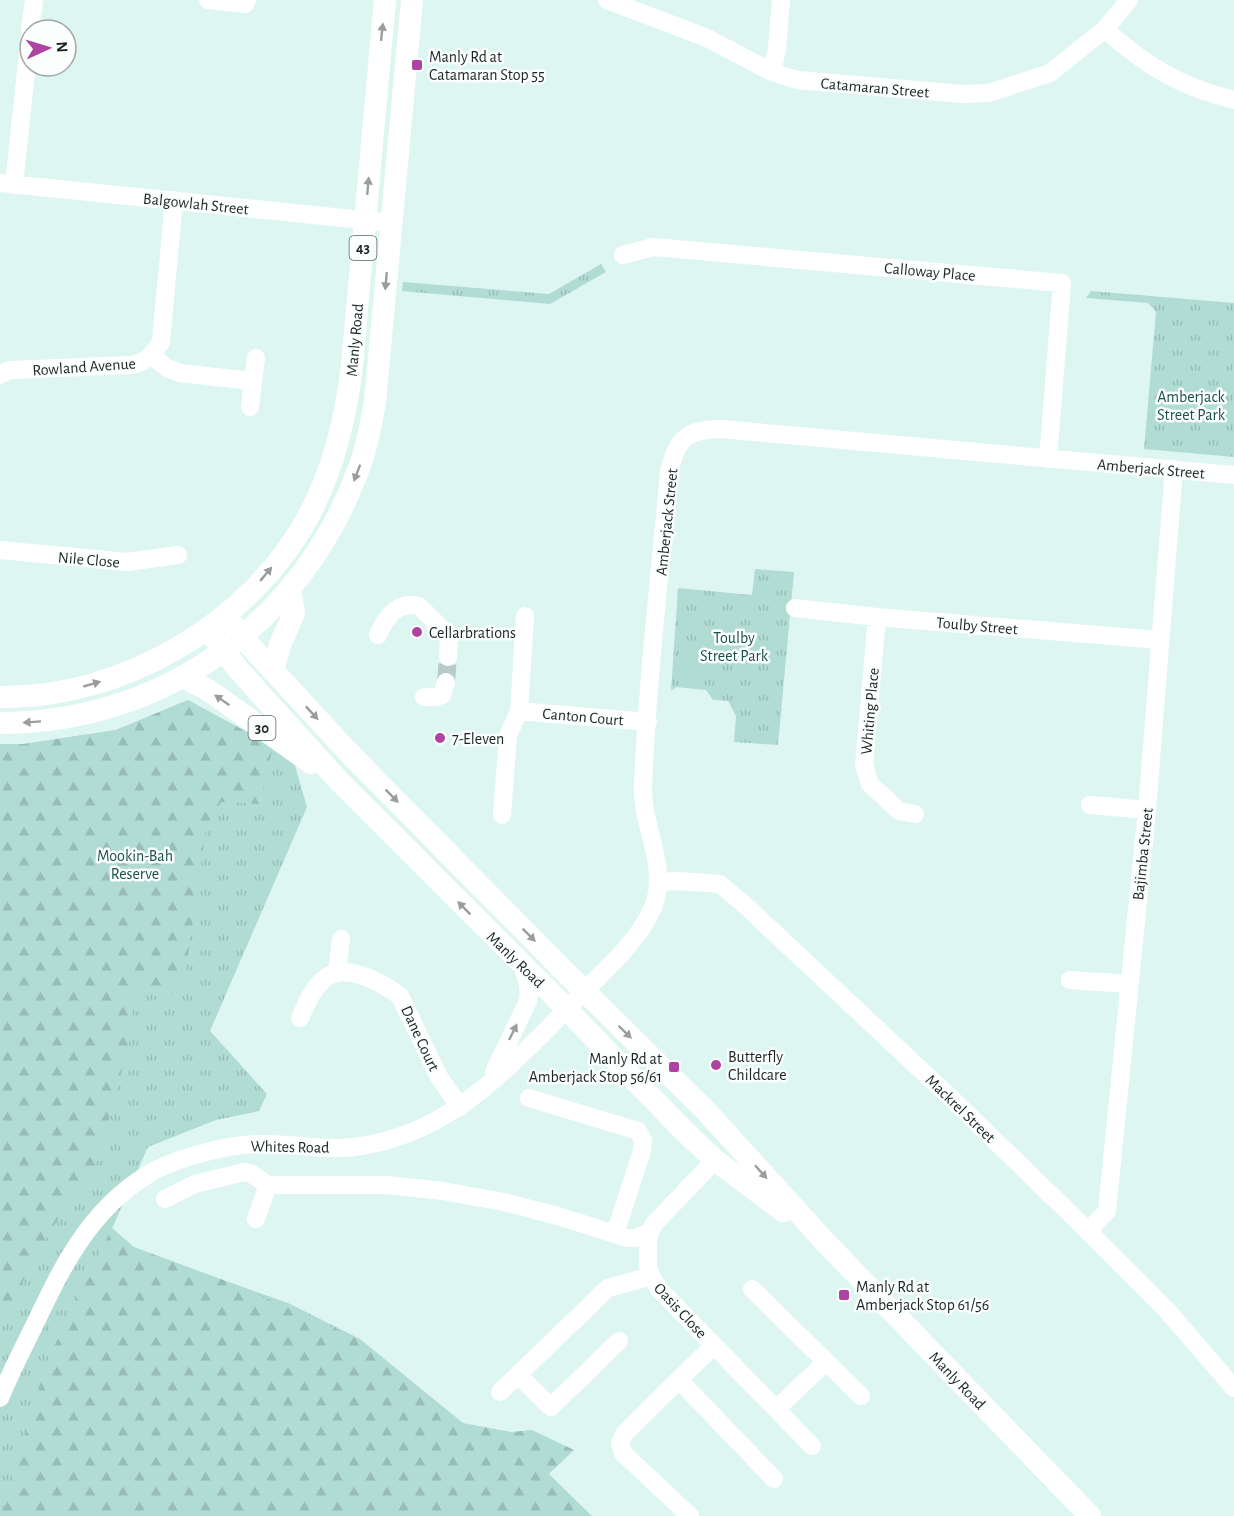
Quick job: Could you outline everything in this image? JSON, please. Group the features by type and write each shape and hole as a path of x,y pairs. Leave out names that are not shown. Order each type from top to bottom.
{"main road":[{"name":"Manly Road","path":"216,622 265,576 307,519 332,463 346,414 385,0"},
{"name":"Manly Road","path":"0,723 42,722 84,715 132,700 183,677 224,652 290,589 307,567 338,517 360,467 368,439 376,392 412,0"},
{"path":"273,671 276,657 294,613 290,589"},
{"name":"Manly Road","path":"216,622 242,637 351,755 707,1112 827,1244 1090,1516"},
{"name":"Manly Road","path":"216,622 224,652 339,781 684,1131 715,1160 827,1244"},
{"path":"0,697 35,696 62,692 109,679 169,654 216,622"},
{"name":"30","path":"183,677 208,690 339,781"}],"street":[{"path":"32,18 34,0"},
{"path":"208,0 246,2"},
{"name":"Catamaran Street","path":"607,0 705,37 771,72 797,80 940,93 989,93 1050,73 1105,29 1129,0"},
{"path":"771,72 777,49 781,0"},
{"path":"1105,29 1159,72 1211,94 1234,100"},
{"path":"7,184 23,78"},
{"name":"Balgowlah Street","path":"7,184 392,223"},
{"name":"Rowland Avenue","path":"0,375 9,370 132,365 145,362 152,356 161,342 174,200"},
{"name":"Calloway Place","path":"622,255 652,247 1062,283 1048,459"},
{"path":"152,356 167,368 180,373 252,381"},
{"path":"250,407 256,358"},
{"name":"Amberjack Street","path":"584,991 641,931 656,899 658,866 643,792 669,471 675,448 689,435 702,429 721,429 1234,475"},
{"path":"341,432 368,439"},
{"name":"Bajimba Street","path":"1088,1231 1107,1211 1147,810 1174,470"},
{"name":"Nile Close","path":"0,550 127,562 178,555"},
{"path":"378,635 385,619 393,611 406,605 419,606 446,633 449,639 448,657"},
{"name":"Toulby Street","path":"795,608 877,617 1160,640"},
{"path":"502,815 508,736 519,711 525,616"},
{"name":"Whiting Place","path":"877,617 864,765 870,784 899,811 915,814"},
{"path":"424,697 442,695 446,682"},
{"name":"Canton Court","path":"519,711 648,722"},
{"path":"1090,805 1147,810"},
{"name":"Mackrel Street","path":"658,882 679,880 720,884 953,1100 1088,1231 1166,1308 1234,1388"},
{"path":"300,1018 314,989 325,978 337,972 341,939"},
{"path":"488,1084 528,1001 530,991 528,980 520,964"},
{"name":"Dane Court","path":"337,972 350,973 378,982 400,996 439,1077 460,1107"},
{"path":"1070,981 1129,984"},
{"name":"Whites Road","path":"0,1398 61,1269 85,1231 118,1197 148,1174 203,1152 236,1147 258,1144 351,1148 398,1138 440,1120 460,1107 488,1084 584,991"},
{"path":"530,1098 638,1131 643,1140 642,1151 615,1234"},
{"path":"165,1199 195,1184 244,1172 250,1173 268,1185 388,1185 444,1191 504,1202 627,1238 635,1238 650,1232 654,1224 715,1160"},
{"path":"256,1219 268,1185"},
{"name":"Oasis Close","path":"650,1232 647,1257 651,1276 659,1289 812,1446"},
{"path":"500,1392 608,1288 651,1276"},
{"path":"752,1289 861,1396"},
{"path":"518,1375 550,1407 619,1341"},
{"path":"690,1516 623,1453 620,1443 625,1433 714,1345"},
{"path":"776,1409 826,1362"},
{"path":"679,1380 774,1479"}],"green space":[{"path":"601,264 606,272 550,304 402,291 403,282 549,294"},
{"name":"Amberjack Street Park","path":"1091,291 1234,303 1234,457 1144,449 1156,312 1148,303 1086,298"},
{"name":"Toulby Street Park","path":"755,569 794,572 778,745 734,742 736,716 728,701 713,700 706,690 676,687 671,691 678,588 752,595"},
{"path":"685,641 708,643 705,677 682,675"},
{"name":"Mookin-Bah Reserve","path":"188,700 293,759 307,807 210,1031 267,1094 259,1111 216,1120 148,1147 92,1274 226,1281 288,1303 360,1339 366,1516 0,1516 0,744 24,744 116,730"},
{"path":"188,700 273,746 260,804 221,802 206,830 186,969 173,993 144,987 135,991 130,1039 98,1160 60,1215 0,1322 0,744 24,744 116,730"},
{"path":"112,1228 134,1247 226,1281 360,1339 463,1423 511,1432 532,1430 574,1450 549,1474 592,1516 1,1516 47,1361"}],"tunnel":[{"path":"446,682 448,657"}],"place":[{"name":"Manly Rd at Catamaran Stop 55","path":"417,65"},
{"name":"Cellarbrations","path":"417,632"},
{"name":"7-Eleven","path":"440,738"},
{"name":"Butterfly Childcare","path":"716,1065"},
{"name":"Manly Rd at Amberjack Stop 56/61","path":"674,1067"},
{"name":"Manly Rd at Amberjack Stop 61/56","path":"844,1295"}]}
